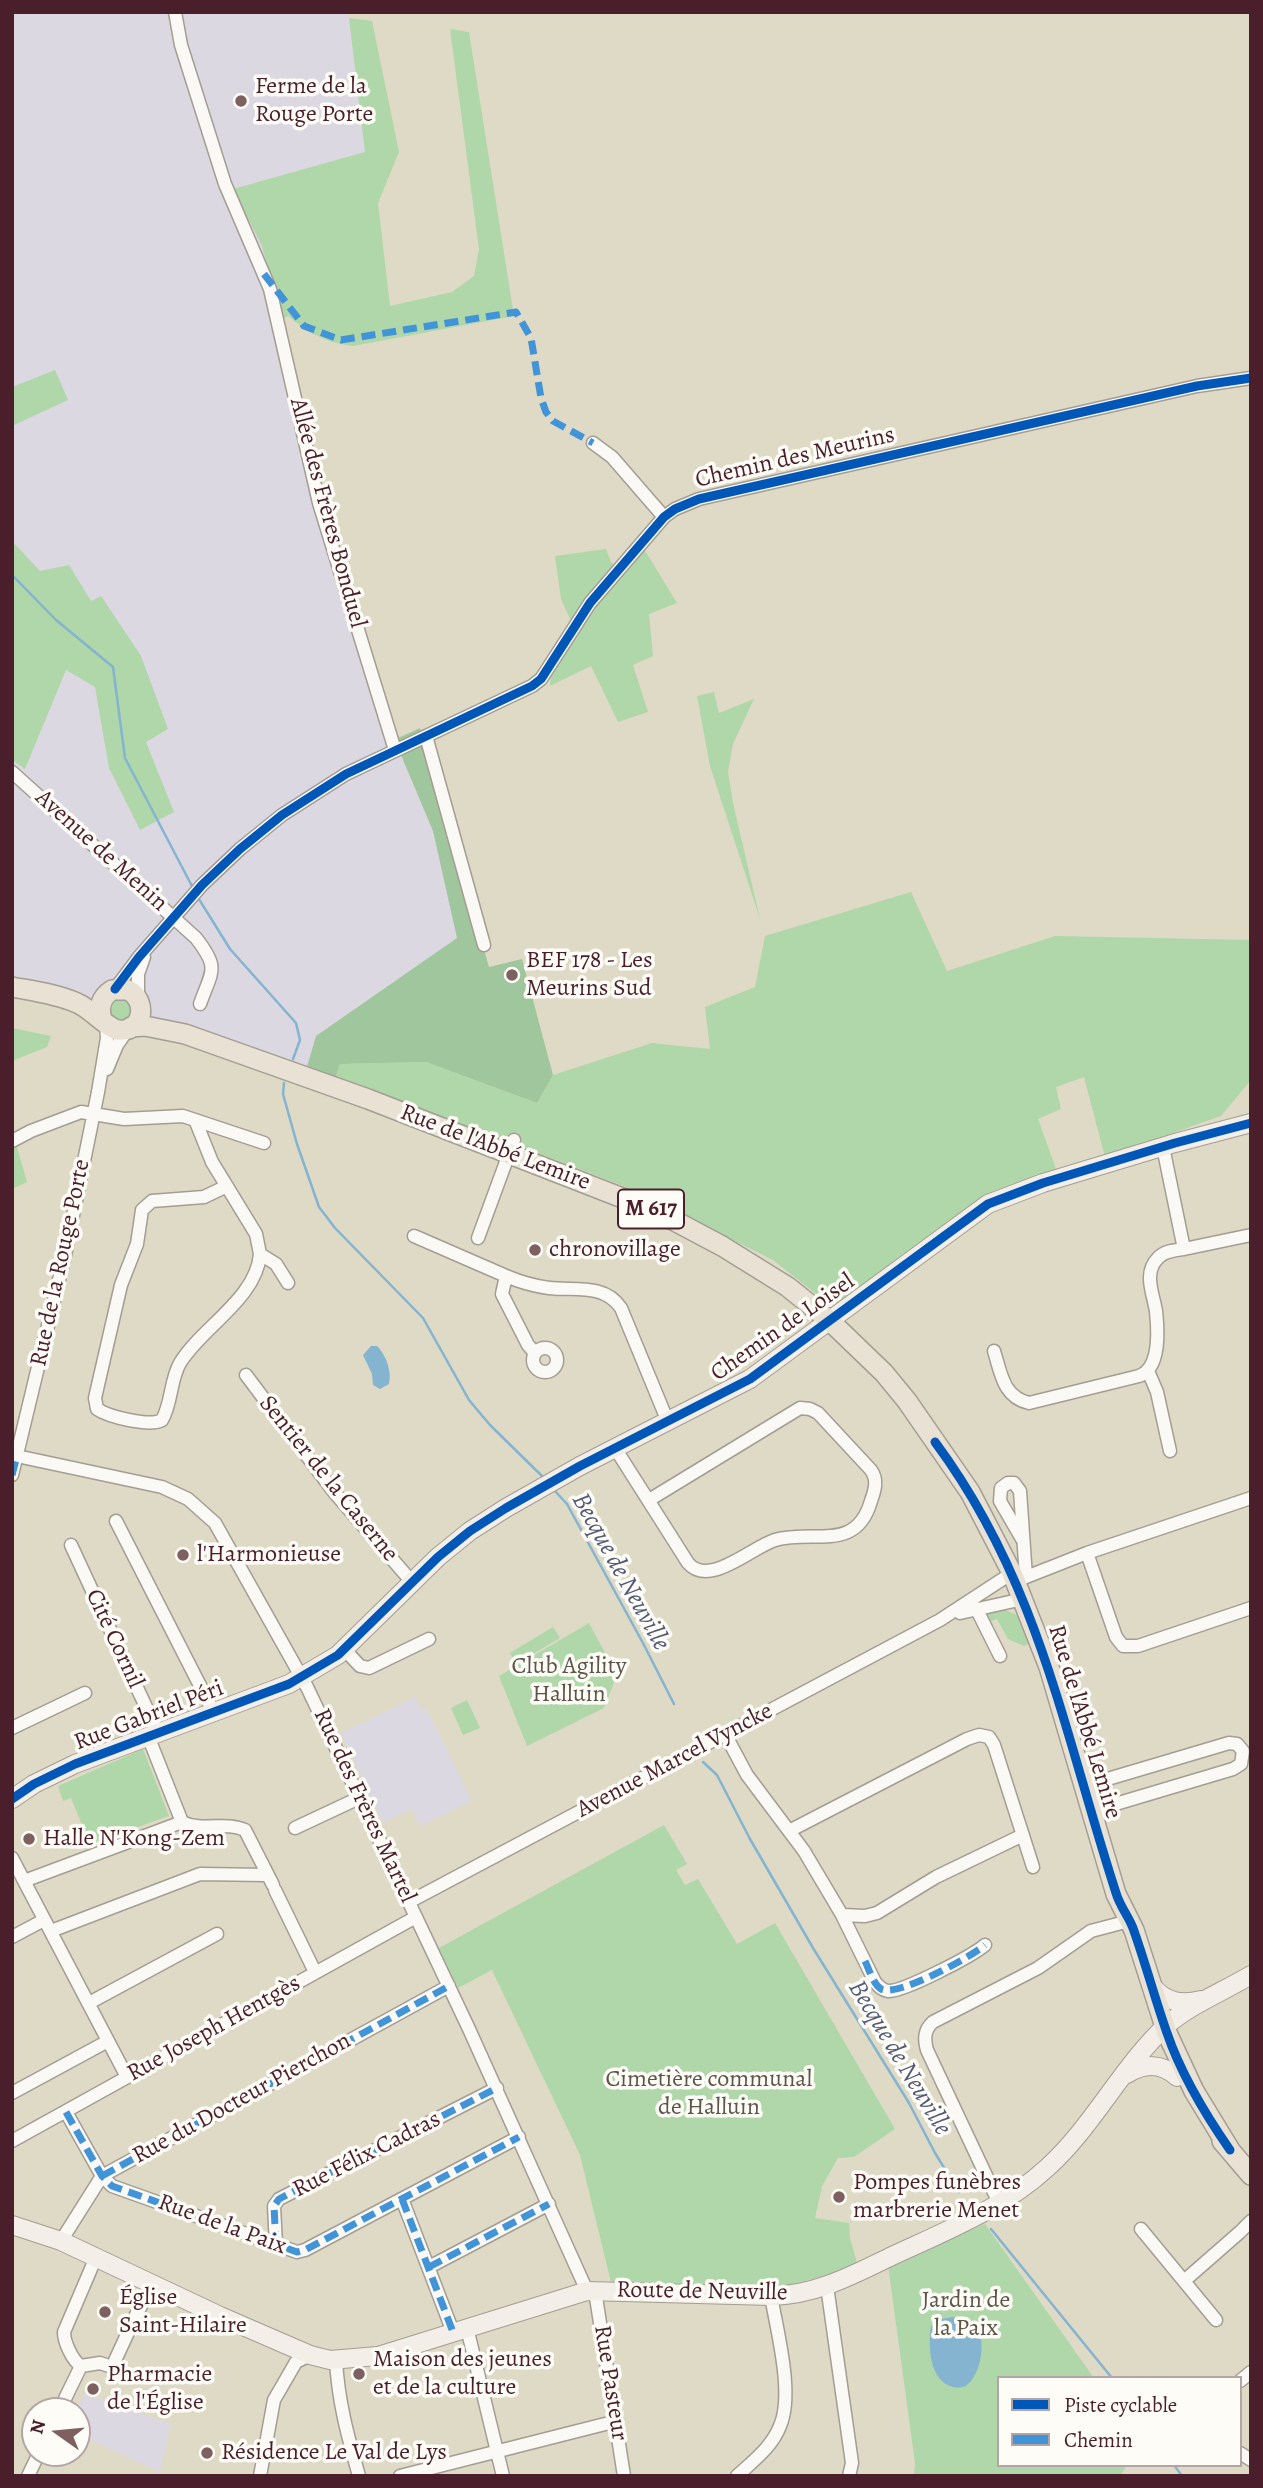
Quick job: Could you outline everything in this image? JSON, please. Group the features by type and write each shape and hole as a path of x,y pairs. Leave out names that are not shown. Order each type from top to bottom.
{"main road":[{"name":"Rue de l'Abbé Lemire","path":"12,978 83,995 128,990 185,1034"},
{"name":"Rue de l'Abbé Lemire","path":"12,987 72,1000 85,1006 116,1030 145,1026 185,1034 303,1078 366,1108 510,1151 685,1235 764,1281 825,1324 935,1442 975,1501 1019,1582 1093,1783 1116,1894 1161,2031"},
{"path":"104,1021 101,1004 111,991"},
{"path":"129,1028 139,1019 139,1001"},
{"name":"Rue de l'Abbé Lemire","path":"1125,1922 1152,1986 1161,2031"},
{"name":"M 617","path":"1161,2031 1177,2077 1208,2124 1251,2175"},
{"name":"M 617","path":"1161,2031 1230,2150"}],"street":[{"name":"Allée des Frères Bonduel","path":"175,12 181,45 225,184 264,274 277,313 319,503 396,750"},
{"name":"Chemin des Meurins","path":"111,991 202,885 245,844 301,802 346,774 541,679 590,603 664,517 676,509 699,499 1197,386 1251,378"},
{"path":"593,443 612,457 664,517"},
{"path":"426,737 484,946"},
{"name":"Avenue de Menin","path":"12,772 196,938 211,958 213,967 200,1004"},
{"name":"Chemin des Meurins","path":"139,1001 138,974 150,945"},
{"name":"Rue de la Rouge Porte","path":"12,1475 65,1255 107,1038 104,1021"},
{"name":"Rue de la Rouge Porte","path":"98,1092 114,1052 129,1028"},
{"path":"12,1141 81,1112 124,1119 177,1115 212,1124 264,1143"},
{"path":"196,1122 212,1162 227,1186 256,1234 260,1254 257,1271 240,1296 180,1362 162,1420 148,1423 104,1413 97,1409 95,1398 121,1285 137,1244 142,1210 152,1201 211,1196 227,1186"},
{"name":"Chemin de Loisel","path":"302,1677 345,1650 412,1582 470,1531 561,1477 739,1386 995,1200 1163,1147 1251,1123"},
{"path":"1163,1147 1184,1248"},
{"path":"478,1238 510,1151"},
{"path":"414,1236 506,1276 543,1287 599,1290 615,1300 621,1308 668,1422"},
{"path":"994,1351 1007,1390 1018,1400 1029,1403 1139,1376 1148,1371 1155,1353 1156,1322 1150,1278 1151,1269 1162,1254 1251,1236"},
{"path":"260,1254 276,1264 288,1283"},
{"path":"506,1276 502,1294 528,1345 535,1353"},
{"path":"1148,1371 1157,1392 1170,1451"},
{"name":"Sentier de la Caserne","path":"246,1375 334,1492 412,1582"},
{"path":"615,1448 691,1567 702,1572 711,1572 775,1540 847,1533 865,1518 876,1479 871,1470 818,1413 800,1408 649,1500"},
{"name":"Rue des Frères Martel","path":"15,1456 162,1487 182,1495 200,1507 219,1530 302,1677 591,2291"},
{"path":"1022,1539 1019,1582 1087,1553 1251,1498"},
{"path":"117,1521 214,1713"},
{"name":"Cité Cornil","path":"71,1545 153,1735 182,1822"},
{"path":"1087,1553 1116,1637 1124,1646 1138,1646 1251,1608"},
{"name":"Avenue Marcel Vyncke","path":"940,1620 976,1608 1019,1582"},
{"name":"Avenue Marcel Vyncke","path":"409,1902 940,1620 1019,1582"},
{"path":"976,1608 1000,1656"},
{"path":"345,1650 360,1666 369,1668 429,1639"},
{"name":"Rue Gabriel Péri","path":"13,1797 75,1764 214,1713 302,1677"},
{"path":"12,1728 85,1693"},
{"path":"725,1734 747,1775 810,1861 842,1915 875,1982 881,1988 888,1991 897,1990 968,1958 985,1945"},
{"path":"789,1831 979,1735 989,1737 992,1741 1033,1867"},
{"path":"1093,1783 1229,1742 1247,1750 1241,1764 1233,1769 1100,1808"},
{"path":"295,1828 359,1798"},
{"path":"24,1881 182,1822 195,1826 242,1828 249,1835 315,1972"},
{"path":"842,1915 864,1916 877,1913 936,1877 1023,1835"},
{"path":"12,1858 127,2077"},
{"path":"12,1937 200,1874 272,1883"},
{"name":"Rue Joseph Hentgès","path":"12,2141 416,1917"},
{"path":"999,2203 927,2050 927,2030 933,2022 1038,1968 1091,1931 1125,1922"},
{"path":"89,2003 217,1934"},
{"name":"Route de Neuville","path":"12,2225 61,2241 310,2355 336,2360 378,2356 591,2291 771,2296 801,2293 827,2286 962,2223 999,2203 1034,2179 1059,2157 1161,2031 1178,2017 1251,1975"},
{"name":"Rue du Docteur Pierchon","path":"61,2241 102,2176 449,1986"},
{"path":"1152,1986 1162,1997 1174,2002 1196,2002 1217,1994"},
{"path":"12,2093 108,2041"},
{"path":"1122,2079 1136,2069 1148,2066 1167,2069 1177,2077"},
{"name":"Rue Félix Cadras","path":"276,2245 274,2206 279,2199 497,2088"},
{"path":"66,2112 102,2176"},
{"name":"Rue de la Paix","path":"102,2176 112,2186 292,2251 301,2251 519,2137"},
{"path":"402,2199 429,2266 460,2330 503,2476"},
{"path":"429,2266 550,2204"},
{"path":"1184,2281 1251,2221"},
{"path":"1141,2230 1216,2320"},
{"path":"81,2366 64,2339 64,2332 96,2257"},
{"path":"81,2366 100,2363 112,2367 136,2313 153,2285"},
{"path":"827,2286 852,2463 849,2476"},
{"name":"Rue Pasteur","path":"591,2291 617,2421 624,2476"},
{"path":"737,2476 766,2449 779,2429 784,2413 785,2387 771,2296"},
{"path":"260,2476 274,2400 296,2362 310,2355"},
{"path":"336,2360 338,2393 359,2476"},
{"path":"66,2397 81,2366"},
{"path":"400,2476 617,2421"}],"shaded area":[{"path":"12,12 348,12 366,152 233,189 262,246 282,319 323,504 398,738 401,755 433,831 458,938 316,1036 306,1070 12,986"},
{"path":"415,1697 421,1709 426,1707 472,1801 420,1826 412,1809 383,1823 341,1733"},
{"path":"85,2393 171,2424 160,2472 91,2440 91,2397 83,2397"}],"green space":[{"path":"349,18 372,21 399,152 378,203 390,306 452,292 474,276 479,249 450,29 469,32 514,316 353,346 318,336 288,316 282,319 262,246 233,189 365,152"},
{"path":"55,370 68,400 12,426 12,387"},
{"path":"12,541 40,571 69,565 91,601 101,596 141,656 168,729 146,742 174,812 140,830 109,768 95,687 66,670 25,769 12,760"},
{"path":"606,549 611,562 625,574 644,549 677,603 649,614 653,656 633,665 648,712 618,722 591,666 550,686 551,672 575,630 561,599 555,556"},
{"path":"714,692 719,713 754,699 733,744 728,772 760,919 710,766 697,696"},
{"path":"420,728 489,967 522,959 553,1075 537,1103 426,1062 340,1064 335,1079 306,1070 316,1036 457,938 433,831 401,755 398,738"},
{"path":"911,892 947,971 1055,936 1251,940 1251,1080 1221,1116 1105,1157 1084,1077 1056,1087 1061,1109 1038,1119 1056,1169 995,1193 842,1304 825,1301 773,1260 624,1186 401,1101 335,1079 340,1064 426,1062 537,1103 553,1075 652,1043 710,1049 705,1007 755,987 765,936"},
{"path":"116,999 124,999 131,1006 131,1014 124,1021 116,1021 109,1014 109,1006"},
{"path":"12,1028 51,1036 47,1047 12,1061"},
{"path":"17,1147 27,1182 12,1189 12,1150"},
{"path":"1006,1610 1021,1617 1031,1643 1024,1646 1008,1639 997,1619 989,1622 984,1613"},
{"name":"Club Agility Halluin","path":"589,1623 617,1675 604,1708 527,1746 499,1676"},
{"path":"553,1627 560,1638 516,1664 510,1653"},
{"path":"467,1700 480,1728 463,1735 451,1708"},
{"path":"143,1749 169,1816 90,1844 71,1798 63,1801 58,1786"},
{"name":"Cimetière communal de Halluin","path":"664,1825 687,1864 676,1870 685,1885 698,1879 737,1944 775,1923 895,2129 854,2157 838,2158 822,2186 815,2218 849,2223 857,2263 830,2274 786,2286 611,2282 580,2155 492,1970 458,1988 439,1948"},
{"name":"Jardin de la Paix","path":"985,2224 1093,2376 997,2376 997,2467 1126,2467 1120,2476 914,2476 915,2463 888,2265"}],"water":[{"path":"371,1346 377,1346 389,1369 389,1384 380,1389 373,1385 372,1374 363,1355"},
{"path":"965,2317 972,2321 981,2336 982,2345 977,2371 968,2384 959,2388 939,2378 930,2353 931,2326 941,2319"}],"waterway":[{"name":"Becque de Neuville","path":"12,575 56,620 113,667 125,758 194,890"},
{"name":"Becque de Neuville","path":"197,896 230,949 296,1023 300,1040 293,1059"},
{"name":"Becque de Neuville","path":"284,1083 283,1094 297,1144 319,1207 335,1228 423,1318 469,1400 490,1425 543,1477"},
{"name":"Becque de Neuville","path":"554,1490 567,1504 674,1704"},
{"name":"Becque de Neuville","path":"703,1762 717,1775 750,1839 813,1948 909,2103 959,2192"},
{"name":"Becque de Neuville","path":"991,2229 1110,2376"},
{"name":"Becque de Neuville","path":"1175,2467 1182,2476"}],"marked path":[{"path":"264,274 304,326 341,340 516,312 531,338 541,398 546,412 553,421 593,443"},
{"path":"12,1475 17,1456"},
{"path":"865,1961 878,1987 889,1990 902,1988 933,1975 985,1945"},
{"path":"102,2176 449,1986"},
{"path":"276,2245 274,2206 279,2199 497,2088"},
{"path":"66,2112 102,2176 112,2186 297,2252 519,2137"},
{"path":"402,2199 453,2332"},
{"path":"429,2267 549,2204"}],"cycle path":[{"path":"115,989 139,957 202,885 282,815 346,774 532,686 541,679 590,603 664,517 675,509 699,499 1197,386 1251,378"},
{"path":"12,1799 34,1784 75,1764 289,1684 338,1655 438,1557 470,1531 580,1466 750,1379 988,1204 1043,1183 1251,1123"},
{"path":"935,1442 971,1495 1000,1549 1024,1604 1045,1660 1116,1893 1134,1931 1179,2064 1230,2150"}],"place":[{"name":"Ferme de la Rouge Porte","path":"241,101"},
{"name":"BEF 178 - Les Meurins Sud","path":"512,975"},
{"name":"chronovillage","path":"535,1250"},
{"name":"l'Harmonieuse","path":"183,1555"},
{"name":"Halle N'Kong-Zem","path":"29,1839"},
{"name":"Pompes funèbres marbrerie Menet","path":"839,2197"},
{"name":"Église Saint-Hilaire","path":"105,2312"},
{"name":"Maison des jeunes et de la culture","path":"359,2374"},
{"name":"Pharmacie de l'Église","path":"93,2389"},
{"name":"Résidence Le Val de Lys","path":"207,2453"}]}
